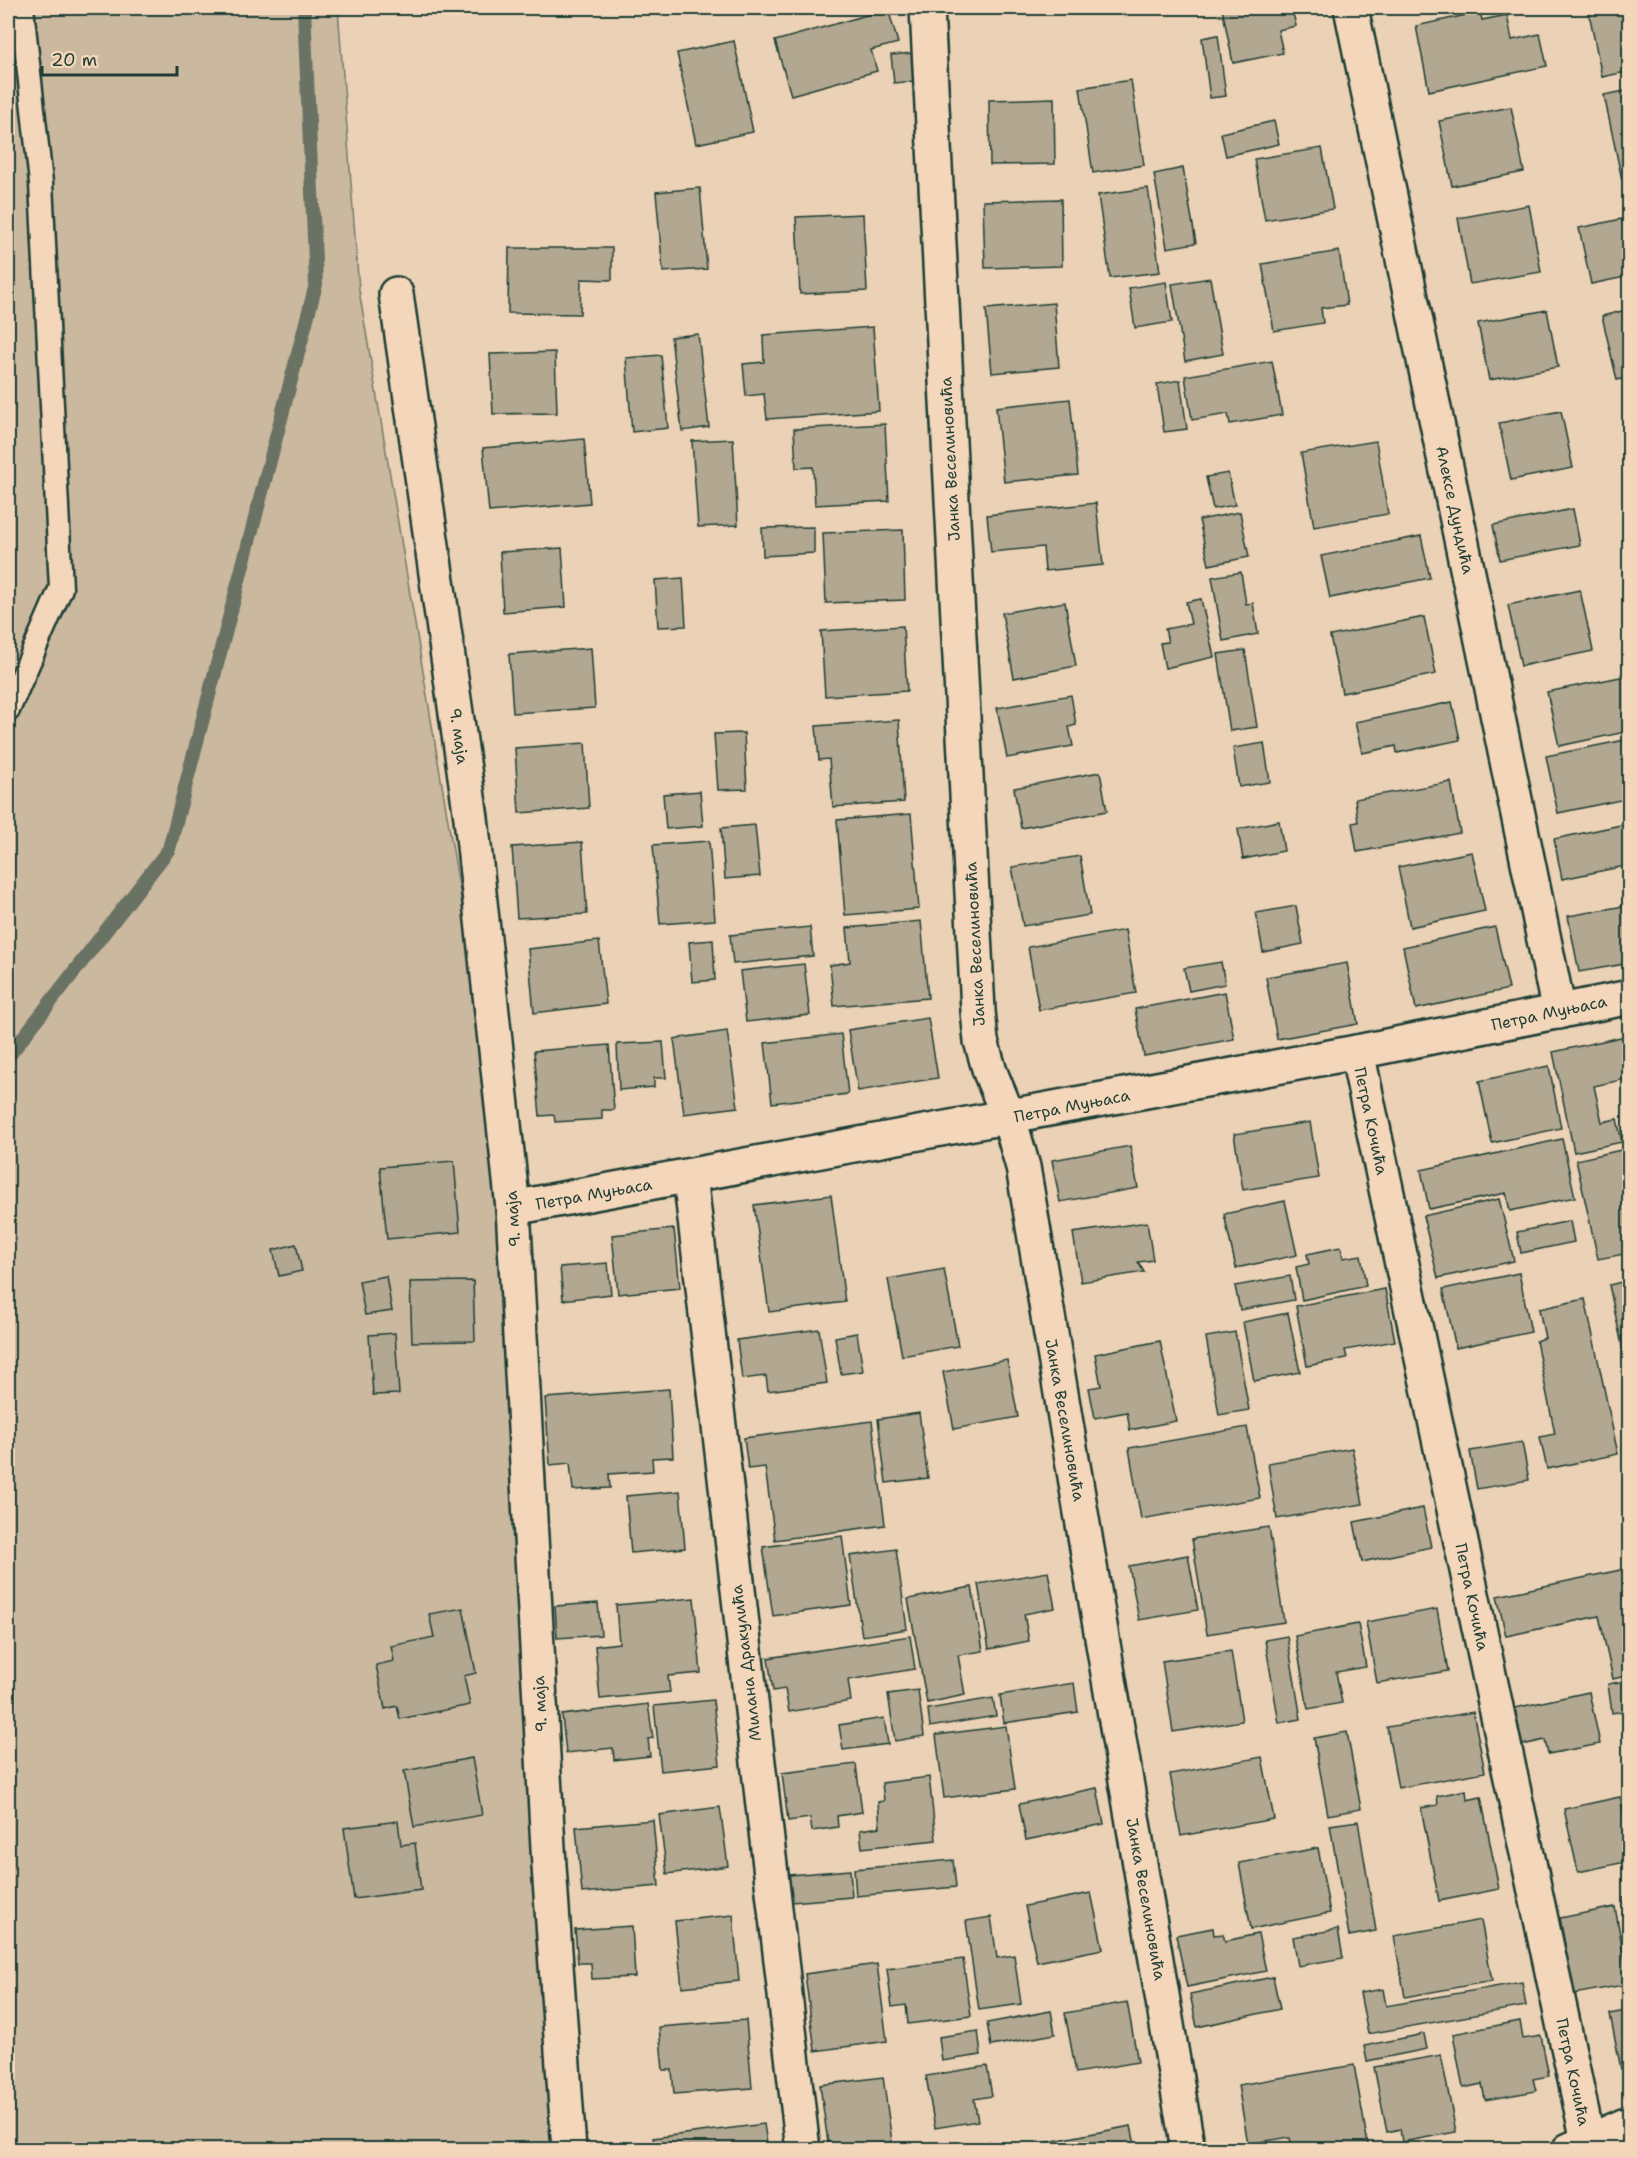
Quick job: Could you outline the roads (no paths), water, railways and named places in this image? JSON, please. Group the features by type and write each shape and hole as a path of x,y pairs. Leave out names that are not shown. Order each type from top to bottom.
{"street":[{"name":"Јанка Веселиновића","path":"927,8 981,1041 990,1072 1009,1118 1023,1167 1188,2150"},
{"name":"Алексе Дундића","path":"1351,8 1559,1012"},
{"name":"9. маја","path":"396,294 471,818 513,1208 549,1866 569,2150"},
{"name":"Петра Муњаса","path":"513,1208 1009,1118 1357,1052 1629,997"},
{"name":"Петра Кочића","path":"1357,1052 1578,2145"},
{"name":"Милана Дракулића","path":"690,1176 803,2150"},
{"path":"1578,2145 1629,2123"}],"lane":[{"path":"8,710 61,588 41,183 22,8"}],"waterway":[{"path":"8,1057 169,849 316,284 304,8"}]}
